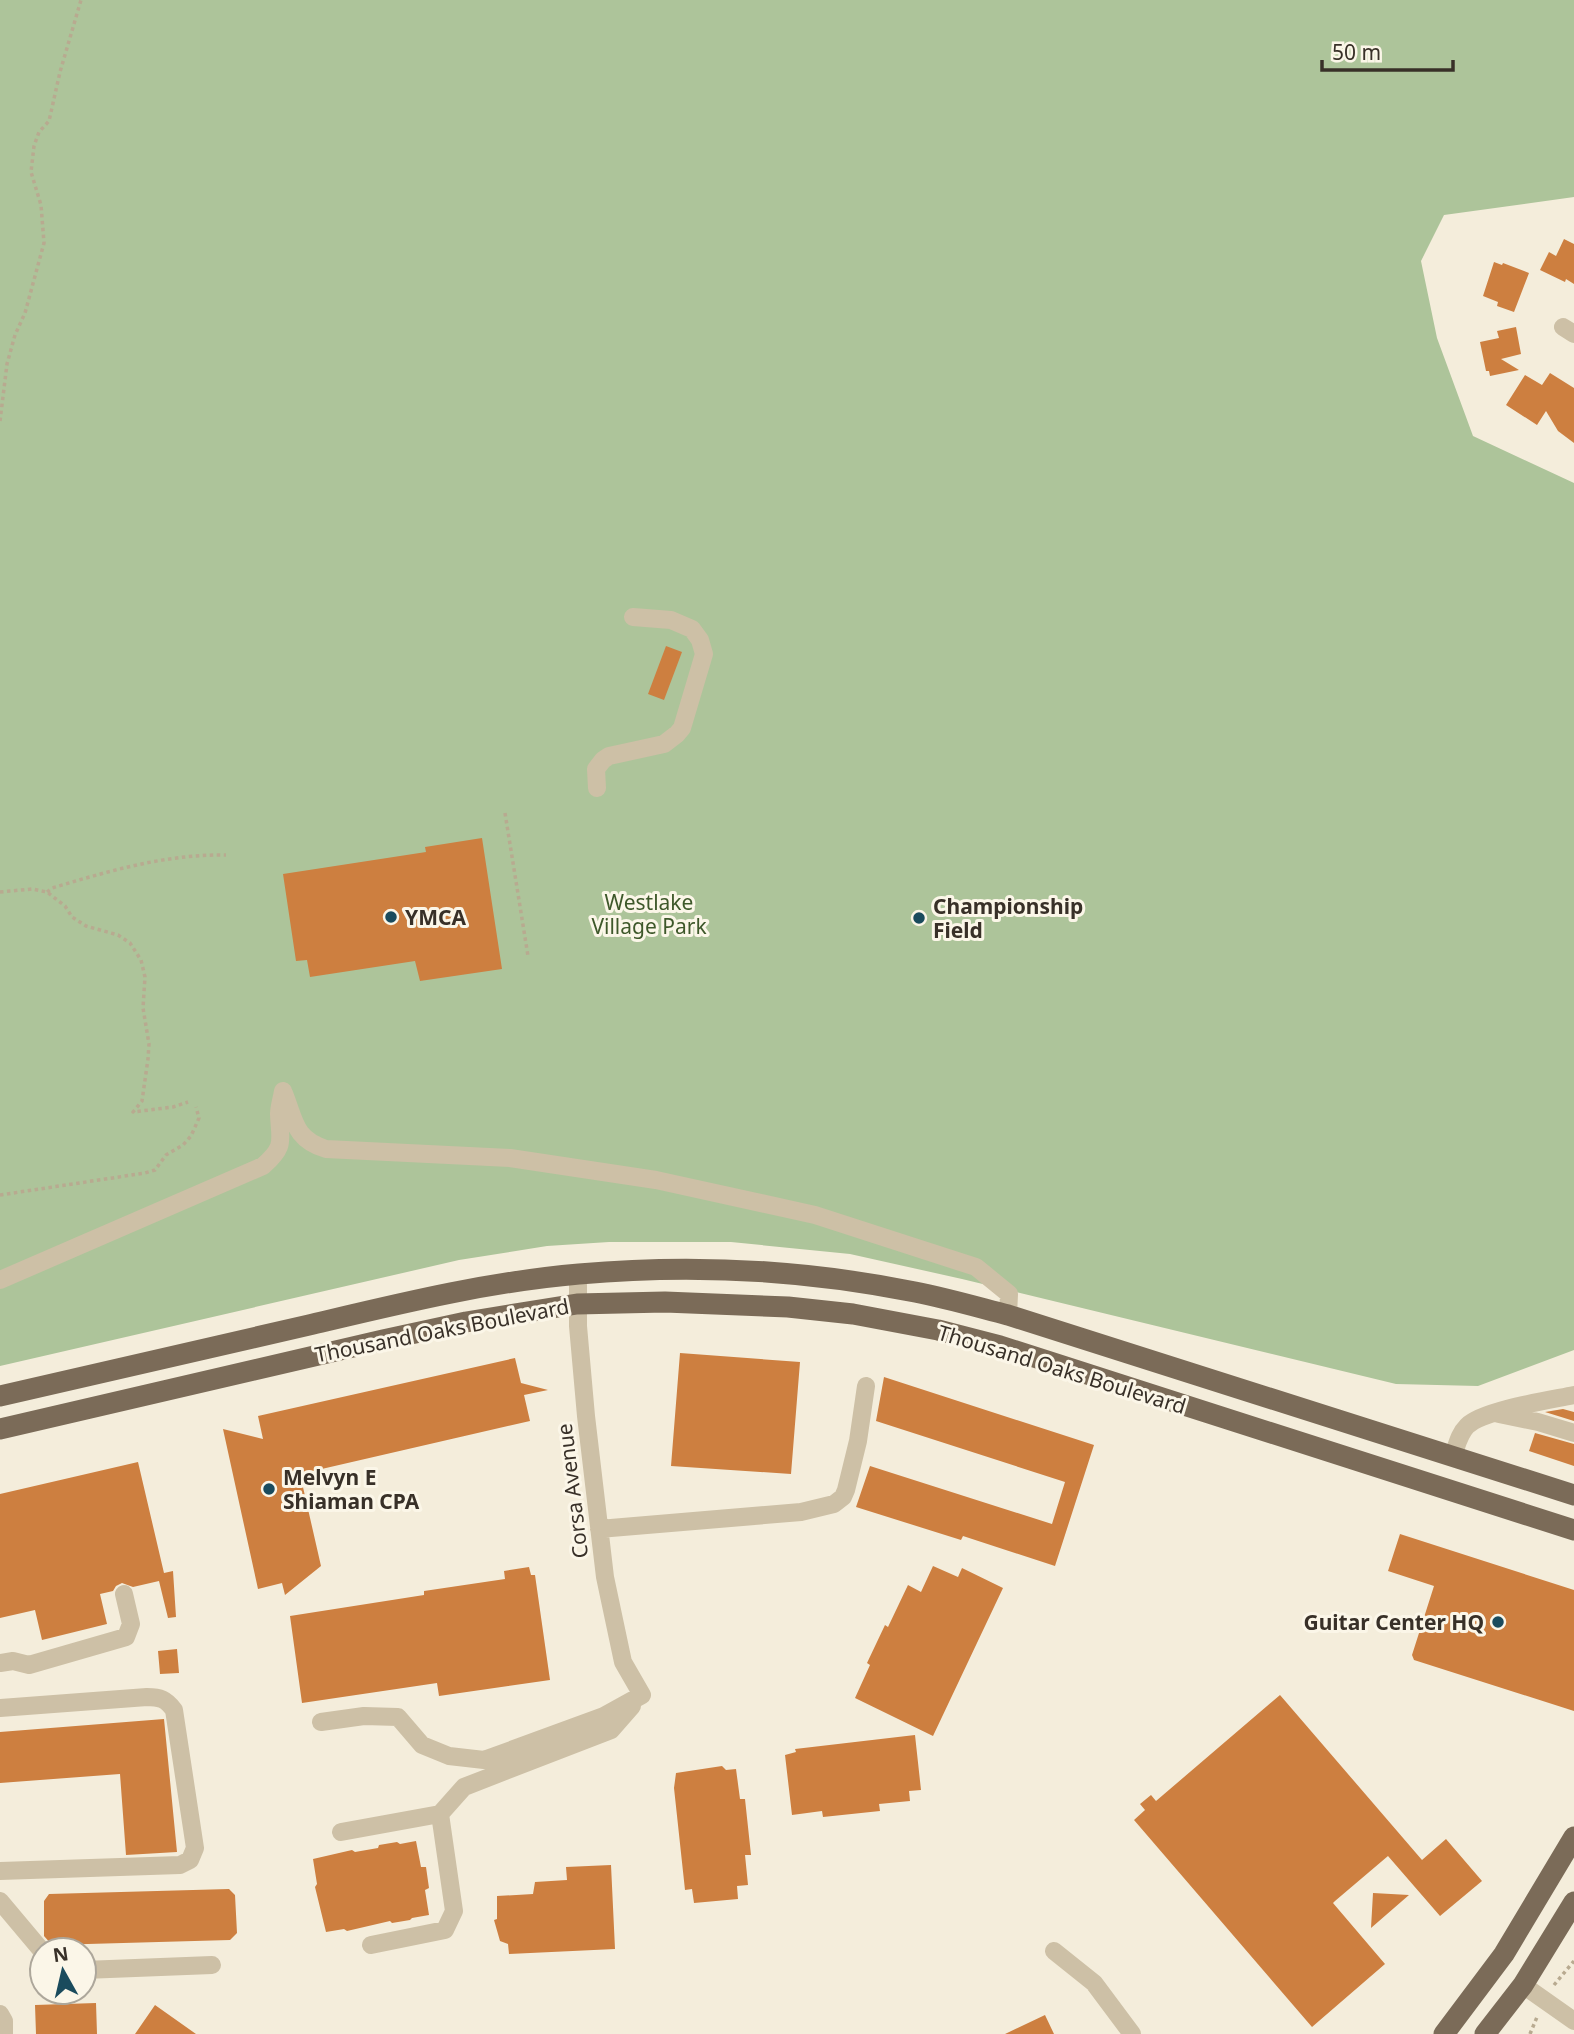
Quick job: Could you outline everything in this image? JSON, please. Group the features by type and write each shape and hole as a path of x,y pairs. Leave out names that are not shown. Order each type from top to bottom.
{"main road":[{"name":"Thousand Oaks Boulevard","path":"0,1396 463,1289 578,1274 700,1270 778,1273 916,1292 1008,1315 1574,1495"},
{"name":"Thousand Oaks Boulevard","path":"0,1429 376,1341 466,1322 578,1304 677,1302 788,1307 857,1315 1000,1346 1574,1530"},
{"path":"1000,1346 1008,1315"},
{"path":"1310,1447 1319,1413"},
{"path":"1444,2034 1504,1954 1574,1837"},
{"path":"1523,1985 1514,1964 1558,1892 1552,1876"},
{"path":"1485,2034 1523,1985 1574,1902"}],"street":[{"path":"597,788 596,769 603,760 664,744 682,728 704,654 692,629 671,620 633,617"},
{"path":"0,1280 263,1166 279,1147 282,1133 279,1113 283,1091 298,1130 305,1140 313,1145 326,1149 510,1158 656,1180 815,1215 976,1268 1009,1294 1008,1315"},
{"name":"Corsa Avenue","path":"578,1274 586,1416 605,1577 624,1662 642,1695"},
{"path":"599,1529 755,1518 834,1504 843,1497 846,1490 858,1441 866,1386"},
{"path":"1453,1456 1460,1435 1468,1425 1496,1413 1574,1395"},
{"path":"1496,1413 1574,1433"},
{"path":"0,1663 13,1661 29,1665 126,1637 131,1624 124,1594"},
{"path":"321,1722 364,1716 398,1717 422,1745 449,1756 484,1760 604,1716 642,1695"},
{"path":"341,1832 440,1814 464,1787 611,1730 642,1695"},
{"path":"0,1708 147,1696 169,1702 174,1710 195,1848 190,1860 180,1865 0,1871"},
{"path":"371,1945 445,1930 454,1911 440,1814"},
{"path":"0,1901 29,1936"},
{"path":"1054,1951 1094,1983 1132,2034"},
{"path":"98,1969 212,1965"},
{"path":"1523,1985 1574,2021"},
{"path":"0,2014 4,2021 4,2034"}],"path":[{"path":"0,421 7,363 44,243 41,205 31,172 34,146 39,132 49,121 81,0"},
{"path":"505,813 528,956"},
{"path":"47,892 52,888 142,863 201,855 226,855"},
{"path":"0,892 32,889 47,892 86,926 118,935 130,943 141,960 145,977 143,1008 149,1045 142,1101 133,1112 173,1107 188,1102"},
{"path":"0,1195 155,1170 166,1155 183,1145 191,1136 200,1118 196,1107"},
{"path":"1555,1983 1574,1961"},
{"path":"1530,2034 1534,2021"}],"green space":[{"name":"Westlake Village Park","path":"0,0 1574,0 1574,197 1444,215 1421,261 1437,338 1473,436 1574,483 1574,1350 1478,1386 1396,1384 850,1254 731,1242 609,1242 547,1246 459,1260 0,1366"}],"building":[{"path":"1564,239 1574,244 1574,284 1540,270 1549,252 1556,256"},
{"path":"1494,262 1529,273 1514,312 1497,306 1498,302 1483,296"},
{"path":"1516,327 1521,354 1501,359 1519,370 1490,376 1489,371 1486,371 1480,342 1499,338 1497,331"},
{"path":"1550,373 1574,388 1574,443 1558,431 1546,411 1537,425 1506,405 1525,375 1542,385"},
{"path":"666,646 682,652 664,700 648,694"},
{"name":"YMCA","path":"482,838 502,969 420,981 415,961 310,977 307,960 296,961 283,874 426,852 425,847"},
{"path":"680,1353 800,1362 791,1474 671,1466"},
{"path":"515,1358 521,1383 548,1390 524,1395 530,1421 300,1474 321,1566 285,1595 282,1583 258,1589 223,1429 263,1439 258,1416"},
{"path":"884,1377 1094,1445 1055,1566 963,1536 961,1540 856,1507 870,1466 1052,1524 1065,1482 876,1421"},
{"path":"1563,1409 1574,1412 1574,1421 1545,1412"},
{"path":"1535,1433 1574,1444 1574,1466 1529,1451"},
{"path":"138,1462 164,1573 173,1571 176,1617 168,1618 159,1581 133,1587 122,1583 113,1591 100,1594 107,1624 42,1640 35,1610 0,1618 0,1494"},
{"name":"Guitar Center HQ","path":"1400,1534 1574,1590 1574,1711 1414,1660 1412,1655 1434,1586 1388,1571"},
{"path":"933,1566 958,1577 962,1568 1003,1588 933,1736 855,1698 870,1665 867,1663 908,1585 921,1592"},
{"path":"529,1567 531,1575 535,1575 550,1680 439,1696 437,1683 302,1703 290,1616 505,1579 504,1571"},
{"path":"177,1649 179,1673 160,1674 158,1651"},
{"path":"1280,1695 1422,1860 1446,1839 1482,1881 1440,1916 1388,1856 1335,1901 1333,1903 1385,1964 1312,2027 1134,1820 1145,1810 1140,1804 1151,1795 1156,1801"},
{"path":"164,1719 177,1852 126,1855 120,1774 0,1783 0,1732"},
{"path":"915,1735 921,1790 909,1791 910,1801 879,1804 880,1811 823,1817 822,1811 792,1815 785,1755 796,1752 795,1749"},
{"path":"722,1766 726,1770 736,1769 740,1799 745,1799 751,1855 745,1855 748,1885 737,1886 738,1899 694,1903 692,1889 685,1890 674,1788 676,1773"},
{"path":"416,1841 421,1867 426,1867 429,1888 425,1890 429,1915 347,1931 344,1929 326,1932 315,1887 317,1884 313,1859 352,1850 355,1852 378,1848 379,1845"},
{"path":"611,1865 615,1949 509,1954 508,1944 500,1941 494,1920 497,1919 497,1896 533,1894 535,1882 567,1880 566,1867"},
{"path":"229,1889 235,1895 237,1933 230,1940 98,1944 98,1936 44,1936 44,1901 49,1894"},
{"path":"1373,1893 1409,1895 1371,1928"},
{"path":"155,2005 196,2034 135,2034"},
{"path":"35,2006 96,2006 97,2034 36,2034"},
{"path":"1045,2015 1054,2034 1005,2034"}],"place":[{"name":"YMCA","path":"391,917"},
{"name":"Championship Field","path":"919,918"},
{"name":"Melvyn E Shiaman CPA","path":"269,1489"},
{"name":"Guitar Center HQ","path":"1498,1622"}]}
